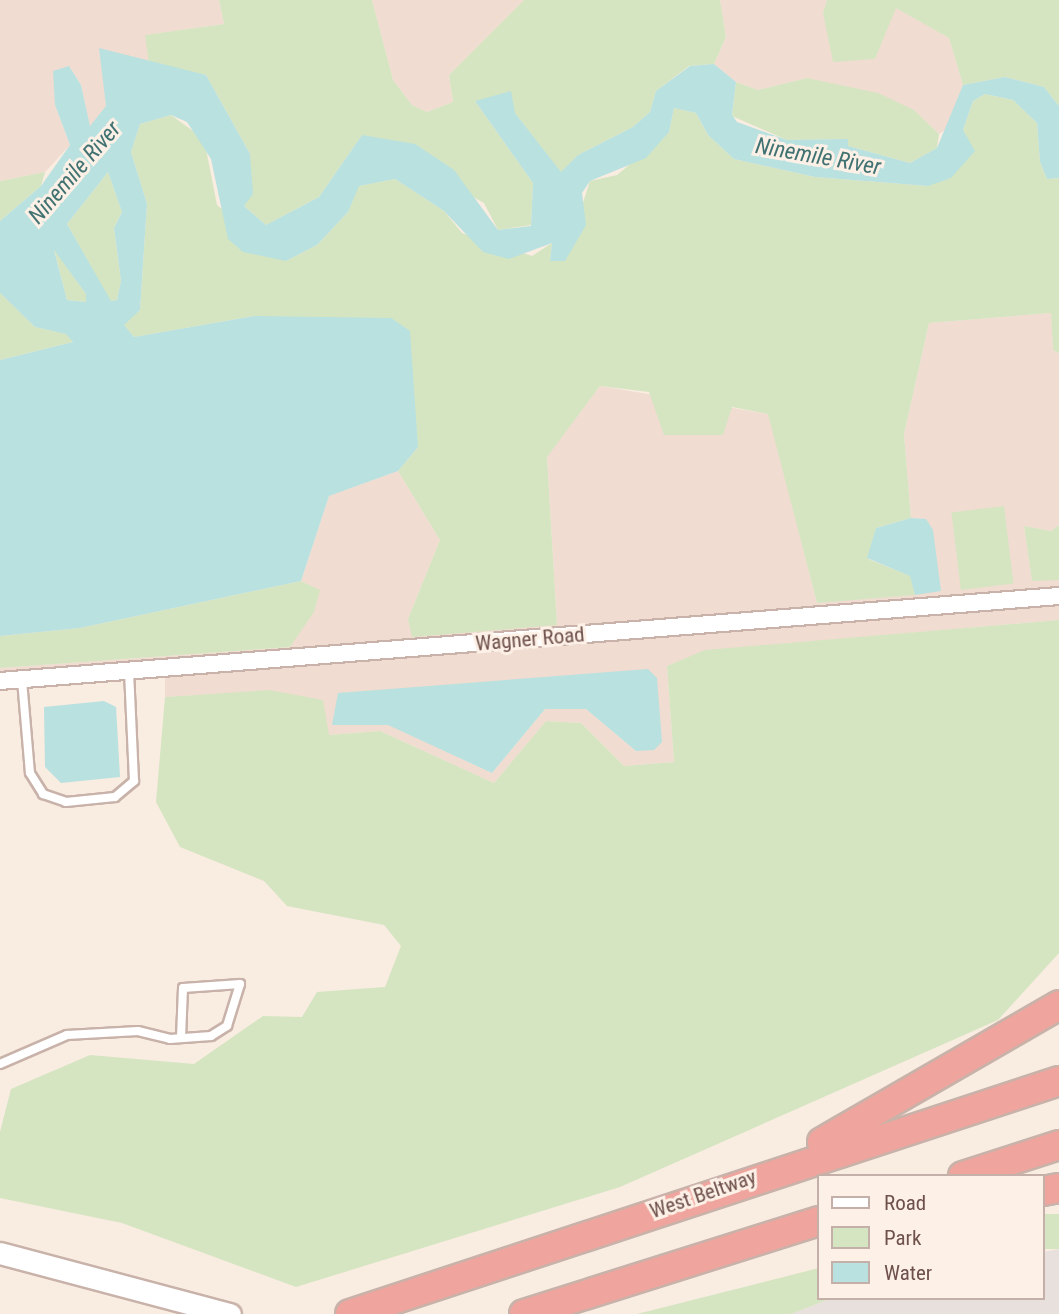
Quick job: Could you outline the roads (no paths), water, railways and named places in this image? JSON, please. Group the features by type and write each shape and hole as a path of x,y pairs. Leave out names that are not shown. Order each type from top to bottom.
{"highway":[{"path":"761,1174 990,1050 1059,1005"},
{"name":"West Beltway","path":"350,1314 761,1174 1059,1081"},
{"path":"969,1174 1059,1145"},
{"path":"524,1314 818,1222"},
{"path":"653,1274 818,1241"}],"street":[{"name":"Wagner Road","path":"0,681 1059,596"},
{"path":"0,1253 230,1314"}],"lane":[{"path":"22,680 30,773 43,794 66,802 115,797 134,781 129,671"},
{"path":"0,1064 66,1035 138,1031 181,1037 211,1036 227,1026 240,984 183,988 181,1037"}],"water":[{"name":"Ninemile River","path":"99,48 206,75 250,154 253,194 244,206 266,225 319,197 362,135 415,144 454,170 498,230 531,226 533,183 475,101 511,91 515,113 561,172 578,155 633,127 650,112 656,91 690,66 714,64 736,82 732,115 737,122 787,140 848,139 848,146 910,163 937,148 963,85 1005,77 1044,87 1059,106 1059,178 1047,179 1040,162 1037,123 1013,100 985,94 973,101 963,130 975,151 951,178 928,186 815,177 734,159 708,135 696,113 674,108 669,132 646,158 590,181 582,193 586,225 565,261 550,261 552,243 509,259 483,252 444,211 395,179 359,186 348,212 317,245 286,261 243,252 228,239 211,159 187,122 171,115 140,124 131,152 147,204 140,310 124,325 134,337 254,316 391,318 410,331 418,447 398,471 329,496 301,581 80,628 0,636 0,360 73,342 66,334 35,327 0,293 0,221 41,186 70,145 55,105 53,71 69,66 81,85 90,126 106,106","holes":["108,172 122,212 114,228 121,281 117,300 111,301 67,224","54,250 86,294 86,302 67,300"]},
{"path":"911,518 926,519 933,530 941,591 915,595 910,576 867,558 876,528"},
{"path":"648,669 657,678 662,742 654,750 636,751 586,709 545,709 492,773 388,725 332,725 338,693"},
{"path":"104,701 116,707 120,777 61,783 45,767 44,707"}]}
